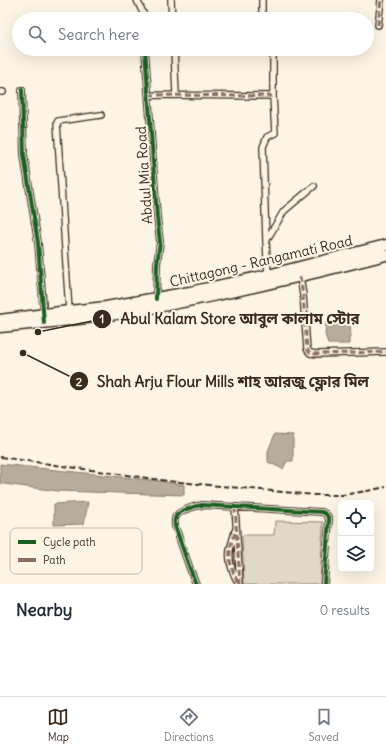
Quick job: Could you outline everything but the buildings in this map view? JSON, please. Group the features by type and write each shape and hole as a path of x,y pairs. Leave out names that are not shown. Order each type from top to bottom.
{"highway":[{"name":"Chittagong - Rangamati Road","path":"0,327 69,311 106,307 190,292 268,275 386,246"},
{"name":"Chittagong - Rangamati Road","path":"0,320 110,315 162,306 300,276 386,255"}],"street":[{"path":"137,0 143,12"},
{"path":"171,0 172,12"},
{"path":"262,0 262,12"},
{"path":"378,25 381,0"},
{"name":"Abdul Mia Road","path":"146,56 160,242 157,264 156,299"},
{"path":"174,56 176,94"},
{"path":"268,275 263,147 267,137 275,132 273,56"},
{"path":"22,90 24,155 38,243 44,318"},
{"path":"149,95 176,94 198,96 273,96"},
{"path":"69,311 57,123 58,121 101,115"},
{"path":"266,240 284,211 314,186"},
{"path":"300,276 307,349 310,353 386,352"},
{"path":"196,584 175,526 175,520 177,515 192,506 202,505 322,512 326,514 329,519 324,584"},
{"path":"235,507 240,584"}],"shaded area":[{"path":"326,323 350,323 351,336 349,336 349,344 328,344 325,334"},
{"path":"275,434 293,435 293,461 287,461 283,469 268,462 268,451"},
{"path":"0,464 184,485 184,495 58,491 4,484 0,483"},
{"path":"88,502 84,524 54,525 54,504"},
{"path":"275,521 323,522 320,584 244,584 242,535 274,535"}],"railway":[{"path":"0,457 168,481 314,495 343,495 386,487"}],"marked path":[{"path":"378,25 381,0"},
{"path":"149,95 273,96"},
{"path":"300,277 303,295 307,349 310,353 386,352"},
{"path":"235,507 240,584"},
{"path":"235,533 230,546 230,560 239,584"}],"cycle path":[{"path":"146,56 160,242 157,264 156,299"},
{"path":"22,90 24,155 38,243 44,323"},
{"path":"196,584 175,526 175,520 176,516 181,512 192,507 202,505 322,512 326,514 329,519 324,584"}],"place":[{"name":"Abul Kalam Store আবুল কালাম স্টোর","path":"38,332"},
{"name":"Shah Arju Flour Mills শাহ আরজু ফ্লোর মিল","path":"23,353"}]}
